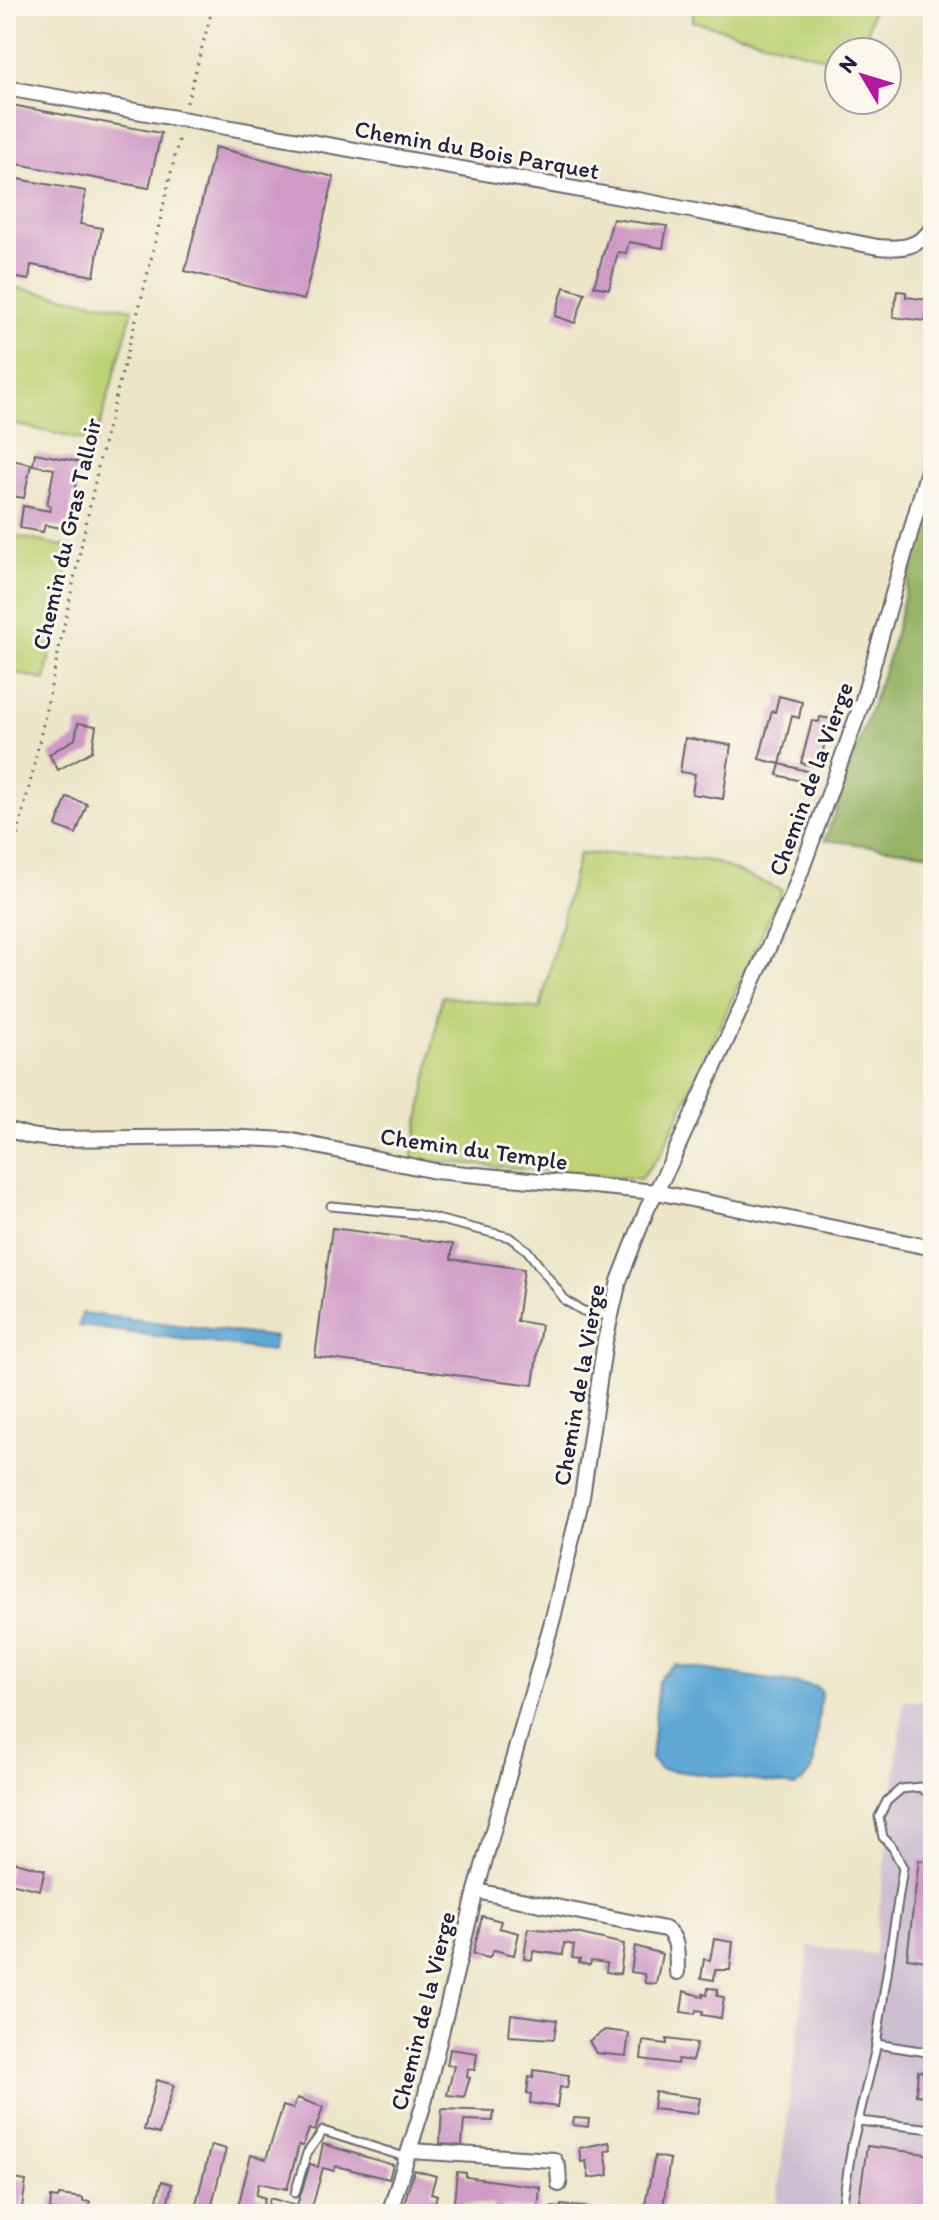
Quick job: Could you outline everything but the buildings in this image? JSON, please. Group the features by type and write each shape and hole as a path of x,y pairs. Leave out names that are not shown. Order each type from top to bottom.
{"street":[{"name":"Chemin du Bois Parquet","path":"6,88 654,203 857,244 905,248 928,245 933,228"},
{"name":"Chemin de la Vierge","path":"389,2214 409,2154 576,1521 619,1281 656,1192 781,923 807,856 863,700 933,453"},
{"name":"Chemin du Temple","path":"6,1129 52,1139 269,1138 307,1143 435,1171 656,1192 933,1248"},
{"path":"476,1891 665,1929 672,1933 676,1941 677,1972"},
{"path":"409,2154 554,2160 558,2167 559,2184"}],"lane":[{"path":"331,1206 416,1214 509,1237 527,1250 566,1301 583,1311 611,1316"},
{"path":"841,2214 876,2044 903,1868 893,1848 883,1837 879,1817 887,1801 901,1789 920,1787 933,1797"},
{"path":"876,2044 933,2053"},
{"path":"858,2121 933,2129"},
{"path":"295,2193 307,2153 323,2131 409,2154"}],"path":[{"path":"183,120 213,6"},
{"name":"Chemin du Gras Talloir","path":"6,882 102,449 183,120"}],"shaded area":[{"path":"904,1700 933,1703 933,2214 775,2214 809,1946 874,1954"}],"green space":[{"path":"693,6 873,6 867,36 823,36 823,58 693,21"},
{"path":"6,286 133,309 95,443 6,422"},
{"path":"933,483 933,854 825,840 890,653"},
{"path":"6,534 72,548 45,680 6,671"},
{"path":"579,854 633,854 712,861 782,890 661,1154 640,1179 412,1159 442,996 540,1009"}],"water":[{"path":"82,1313 275,1337 272,1351 79,1326"},
{"path":"676,1665 817,1687 821,1692 813,1769 804,1781 795,1786 660,1769 651,1759 659,1681"}]}
